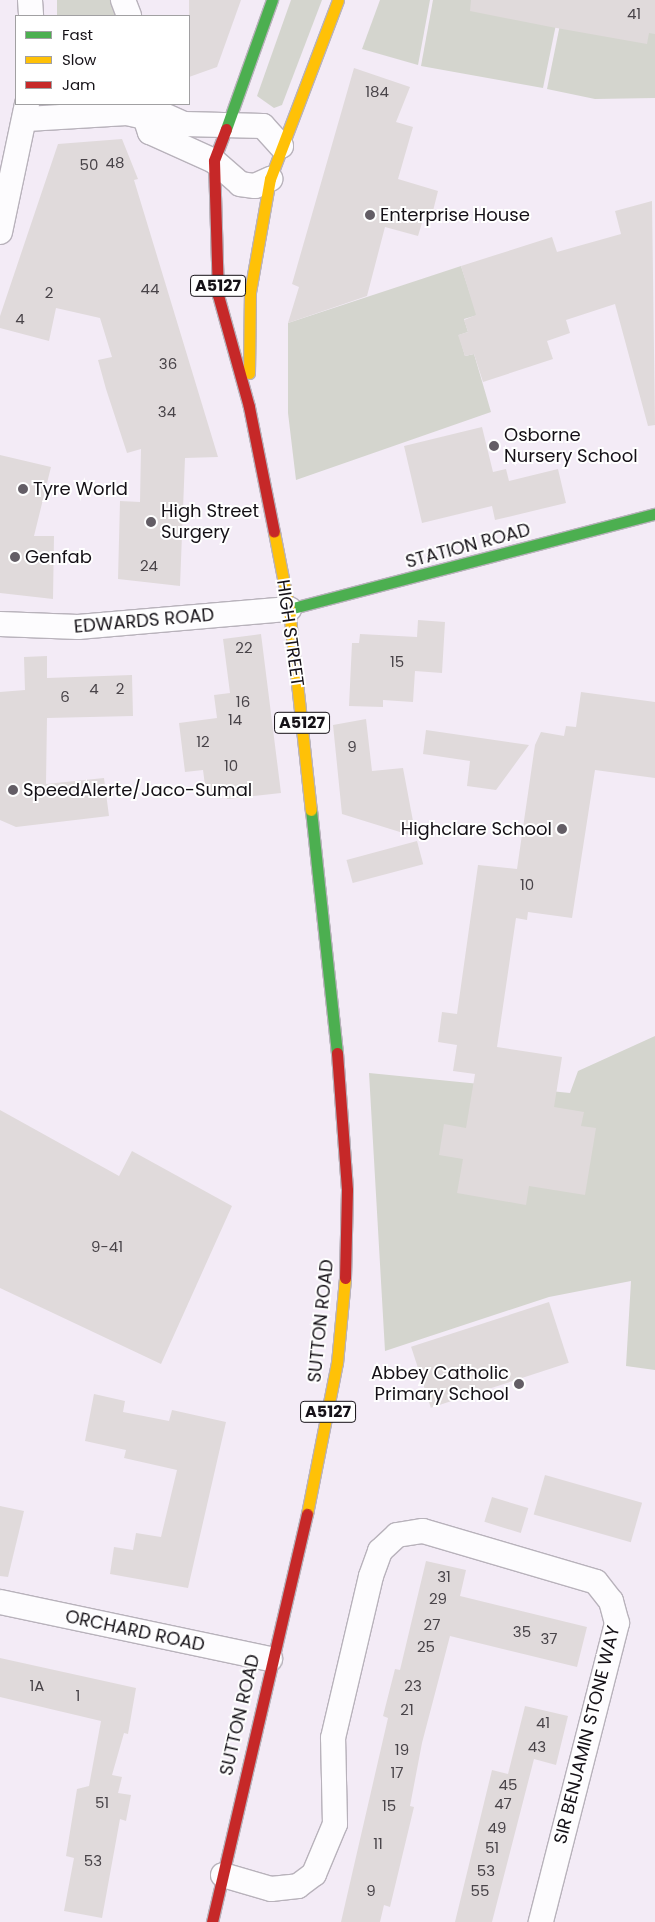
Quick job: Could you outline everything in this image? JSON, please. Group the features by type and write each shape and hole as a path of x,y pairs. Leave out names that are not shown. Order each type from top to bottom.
{"main road":[{"name":"A5127","path":"249,407 218,295 214,161 272,0"},
{"name":"A5127","path":"249,407 250,292 270,179 338,0"},
{"name":"HIGH STREET","path":"249,407 289,609 321,892"},
{"name":"STATION ROAD","path":"289,609 655,514"},
{"name":"SUTTON ROAD","path":"212,1922 270,1659 321,1452 338,1363 345,1275 344,1142 321,892"}],"street":[{"path":"30,0 31,15"},
{"path":"123,0 129,15"},
{"path":"146,110 150,132 214,161 240,184 255,186 270,179"},
{"path":"0,232 27,112 127,113 146,110 157,112 184,124 263,126 281,146"},
{"name":"EDWARDS ROAD","path":"0,624 78,627 289,609"},
{"name":"SIR BENJAMIN STONE WAY","path":"222,1875 271,1889 298,1886 314,1874 336,1824 333,1738 371,1576 380,1551 397,1535 424,1531 596,1582 611,1601 617,1622 610,1656 541,1922"},
{"name":"ORCHARD ROAD","path":"0,1602 270,1659"}],"shaded area":[{"path":"57,0 117,0 117,15 57,15"},
{"path":"291,0 322,0 282,105 274,108 257,96"},
{"path":"380,0 430,0 418,65 362,49"},
{"path":"433,0 561,0 543,88 421,66"},
{"path":"565,0 655,0 655,98 595,99 547,89"},
{"path":"461,266 474,306 495,310 464,319 468,332 459,335 465,356 474,354 491,412 296,480 288,413 288,323"},
{"path":"655,1036 655,1370 626,1366 631,1281 549,1297 385,1351 369,1073 570,1093 578,1071"}],"building":[{"path":"189,0 241,0 217,67 190,77 190,15"},
{"path":"471,0 655,0 655,34 649,33 647,44 551,27 470,11"},
{"name":"Enterprise House","path":"354,68 410,87 396,122 413,127 398,179 438,191 432,215 425,213 418,236 385,227 367,296 288,323 299,287 292,284"},
{"path":"122,139 138,179 134,180 218,457 185,458 180,586 118,579 120,501 140,502 141,449 127,453 106,389 98,360 112,357 100,318 56,308 49,341 0,328 0,316 58,144"},
{"path":"652,201 655,425 648,426 615,304 566,320 570,333 547,341 553,359 483,382 474,354 465,356 458,335 468,332 464,320 476,315 461,266 552,237 557,252 621,234 615,211"},
{"path":"482,427 493,472 506,469 509,481 558,469 566,503 495,520 492,506 422,523 404,446"},
{"path":"0,455 51,467 34,536 54,536 53,599 0,593"},
{"path":"418,620 445,622 442,673 415,671 413,702 383,700 383,707 349,706 352,643 359,643 360,634 417,637"},
{"path":"261,634 281,793 227,799 226,790 206,793 203,770 185,772 179,723 217,718 214,695 230,693 223,639"},
{"path":"47,656 47,678 132,675 133,716 47,718 46,784 104,778 109,816 16,827 0,820 0,692 25,690 24,657"},
{"path":"581,692 655,702 655,778 595,770 572,918 528,912 527,920 516,918 497,1047 562,1057 554,1107 584,1112 581,1126 596,1128 585,1195 529,1186 526,1205 457,1193 463,1159 439,1155 444,1124 466,1128 475,1074 453,1071 457,1045 438,1042 442,1012 457,1014 478,865 517,869 535,745 541,732 564,736 566,726 576,727"},
{"path":"366,719 372,771 403,768 416,837 342,814 333,725"},
{"path":"426,730 529,745 496,790 467,786 470,761 423,754"},
{"path":"417,841 423,864 353,883 346,860"},
{"path":"0,1110 119,1176 132,1151 232,1206 161,1364 0,1288"},
{"path":"549,1302 569,1363 431,1408 411,1347"},
{"path":"94,1394 125,1401 123,1412 169,1421 172,1410 226,1422 188,1588 110,1574 114,1547 133,1550 136,1533 161,1537 177,1470 124,1458 126,1450 85,1441"},
{"path":"545,1475 642,1503 631,1542 534,1514"},
{"path":"492,1497 528,1508 521,1533 484,1522"},
{"path":"0,1506 24,1511 8,1577 0,1576"},
{"path":"426,1561 466,1570 460,1596 587,1627 577,1667 450,1636 422,1743 410,1806 414,1807 390,1907 384,1905 380,1922 341,1922 388,1718 383,1716 395,1669 400,1670"},
{"path":"0,1658 136,1688 128,1734 124,1733 112,1775 122,1777 118,1793 131,1795 126,1821 120,1819 102,1918 64,1911 74,1858 66,1856 77,1789 89,1786 101,1721 0,1697"},
{"path":"525,1706 568,1716 556,1765 534,1759 492,1922 455,1922 492,1770 508,1774"}],"traffic: fast":[{"path":"226,129 272,0"},
{"path":"289,609 655,514"},
{"path":"311,810 337,1053"}],"traffic: slow":[{"path":"249,373 250,292 270,179 338,0"},
{"path":"274,532 289,609 311,810"},
{"path":"307,1514 337,1363 345,1278"}],"traffic: jam":[{"path":"226,129 214,161 218,295 249,407 274,532"},
{"path":"337,1053 347,1190 345,1278"},
{"path":"212,1922 307,1514"}],"place":[{"name":"Enterprise House","path":"370,215"},
{"name":"Osborne Nursery School","path":"494,446"},
{"name":"Tyre World","path":"23,489"},
{"name":"High Street Surgery","path":"151,522"},
{"name":"Genfab","path":"15,557"},
{"name":"SpeedAlerte/Jaco-Sumal","path":"13,790"},
{"name":"Highclare School","path":"562,829"},
{"name":"Abbey Catholic Primary School","path":"519,1384"}]}
